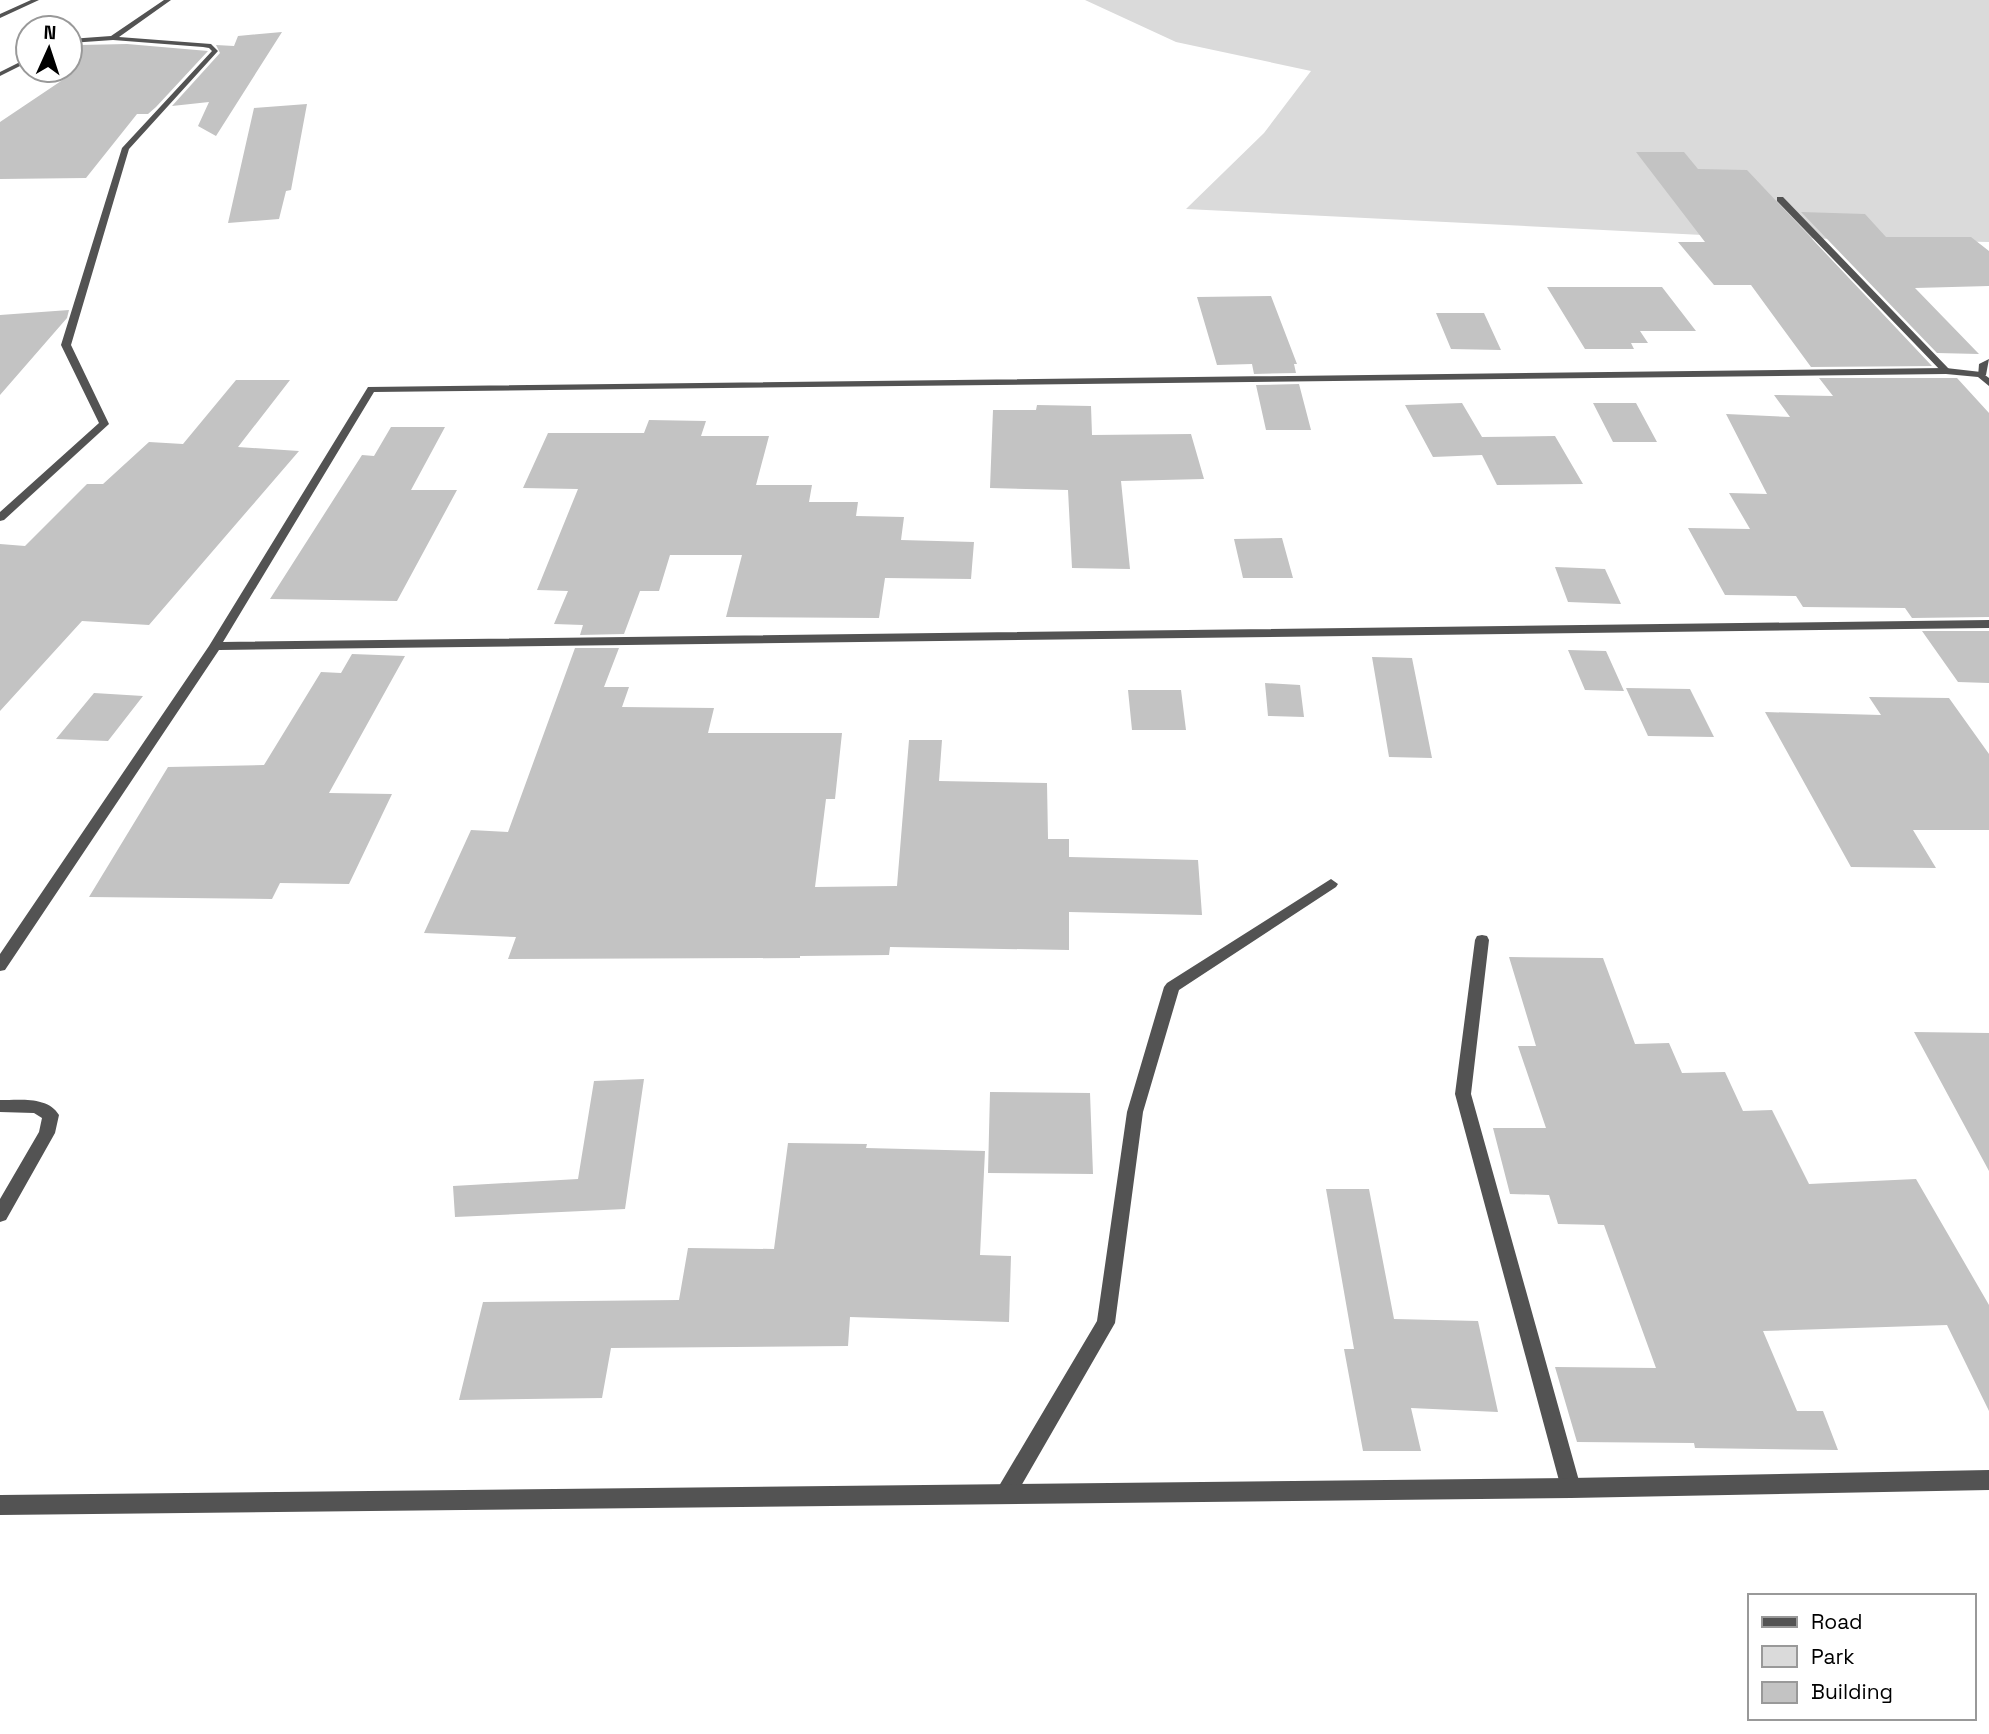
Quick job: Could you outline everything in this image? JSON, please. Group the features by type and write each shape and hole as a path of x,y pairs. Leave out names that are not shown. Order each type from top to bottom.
{"street":[{"path":"0,16 36,0"},
{"path":"113,38 168,0"},
{"path":"0,518 104,424 66,345 126,148 215,51 211,46 203,45 113,38 84,40"},
{"path":"1780,199 1946,371"},
{"path":"0,966 215,646 371,389 1946,371 1985,379 1984,364 1989,362"},
{"path":"215,646 1989,624"},
{"path":"1006,1493 1106,1323 1135,1112 1172,987 1331,884"},
{"path":"1482,940 1463,1094 1571,1488"},
{"path":"0,1106 37,1107 51,1115 47,1133 0,1215"},
{"path":"0,1506 1571,1488 1989,1480"}],"green space":[{"path":"1085,0 1989,0 1989,242 1742,237 1186,209 1264,133 1311,71 1176,42"}],"building":[{"path":"282,32 216,136 198,126 209,102 172,106 220,53 216,45 234,46 238,36"},
{"path":"127,44 208,51 156,107 148,114 137,114 86,178 0,179 0,122 57,84 84,84 84,45"},
{"path":"307,104 291,190 286,191 279,219 228,223 254,108"},
{"path":"1636,152 1684,152 1698,169 1747,170 1932,366 1811,367 1751,285 1714,285 1678,242 1705,242"},
{"path":"1801,212 1865,214 1886,237 1971,237 1989,251 1989,286 1915,288 1979,354 1937,353"},
{"path":"1547,287 1662,287 1696,331 1640,331 1648,343 1631,343 1634,349 1585,349"},
{"path":"1271,296 1297,364 1294,364 1296,373 1254,374 1252,364 1217,365 1197,297"},
{"path":"69,310 67,318 0,395 0,315"},
{"path":"1436,313 1484,313 1501,350 1451,349"},
{"path":"1819,378 1957,378 1989,413 1989,617 1912,618 1905,608 1803,607 1796,596 1725,595 1688,528 1750,529 1729,493 1767,494 1726,414 1790,417 1774,395 1833,396"},
{"path":"236,380 290,380 238,447 299,451 149,625 82,621 0,711 0,544 25,546 87,484 103,484 149,442 183,444"},
{"path":"1299,384 1311,430 1266,430 1256,385"},
{"path":"1462,403 1482,437 1555,436 1583,484 1497,485 1482,455 1433,457 1405,405"},
{"path":"1593,403 1636,403 1657,442 1613,442"},
{"path":"1037,405 1091,406 1092,435 1191,434 1204,479 1121,481 1130,569 1072,568 1068,490 990,488 993,410 1036,410"},
{"path":"649,420 706,421 701,436 769,436 756,485 812,485 809,502 858,502 856,516 904,517 901,540 974,542 971,579 885,578 879,618 726,617 742,555 670,555 659,591 640,591 624,634 580,635 583,625 554,624 568,591 537,590 578,489 523,488 548,433 644,433"},
{"path":"391,427 445,427 411,490 457,490 397,601 270,599 362,455 374,456"},
{"path":"1282,538 1293,578 1243,578 1234,539"},
{"path":"1555,567 1605,569 1621,604 1568,602"},
{"path":"1922,631 1989,631 1989,683 1958,682"},
{"path":"575,648 619,648 604,687 629,687 622,707 714,708 708,733 842,733 835,799 826,799 815,887 897,886 909,740 942,740 939,781 1047,783 1048,839 1069,839 1069,857 1198,860 1202,915 1069,912 1069,950 890,947 889,955 800,958 508,959 516,937 424,933 471,830 508,832"},
{"path":"1568,650 1606,651 1624,691 1585,690"},
{"path":"352,654 405,656 329,793 392,794 349,884 280,883 272,899 89,897 168,767 264,765 321,672 341,673"},
{"path":"1372,657 1412,658 1432,758 1389,757"},
{"path":"1265,683 1300,685 1304,717 1268,716"},
{"path":"1626,688 1690,689 1714,737 1648,736"},
{"path":"1128,690 1181,690 1186,730 1132,730"},
{"path":"94,693 143,696 108,741 56,739"},
{"path":"1869,697 1949,698 1989,754 1989,830 1913,830 1936,868 1851,867 1765,712 1881,715"},
{"path":"1509,957 1603,958 1635,1044 1669,1043 1682,1073 1725,1072 1743,1111 1772,1110 1809,1184 1916,1179 1989,1305 1989,1411 1947,1325 1763,1331 1797,1411 1823,1411 1838,1450 1695,1448 1694,1443 1577,1442 1555,1367 1656,1368 1604,1225 1558,1224 1549,1195 1510,1194 1493,1128 1546,1128 1518,1046 1536,1046"},
{"path":"1914,1032 1989,1033 1989,1171"},
{"path":"644,1079 625,1209 455,1217 453,1186 578,1179 594,1081"},
{"path":"990,1092 1090,1093 1093,1174 988,1173"},
{"path":"788,1143 867,1144 866,1148 985,1151 980,1255 1011,1256 1009,1322 850,1317 848,1346 611,1348 602,1398 459,1400 483,1302 679,1300 688,1248 774,1249"},
{"path":"1326,1189 1369,1189 1394,1319 1478,1321 1498,1412 1411,1408 1421,1451 1363,1451 1344,1349 1354,1349"}]}
